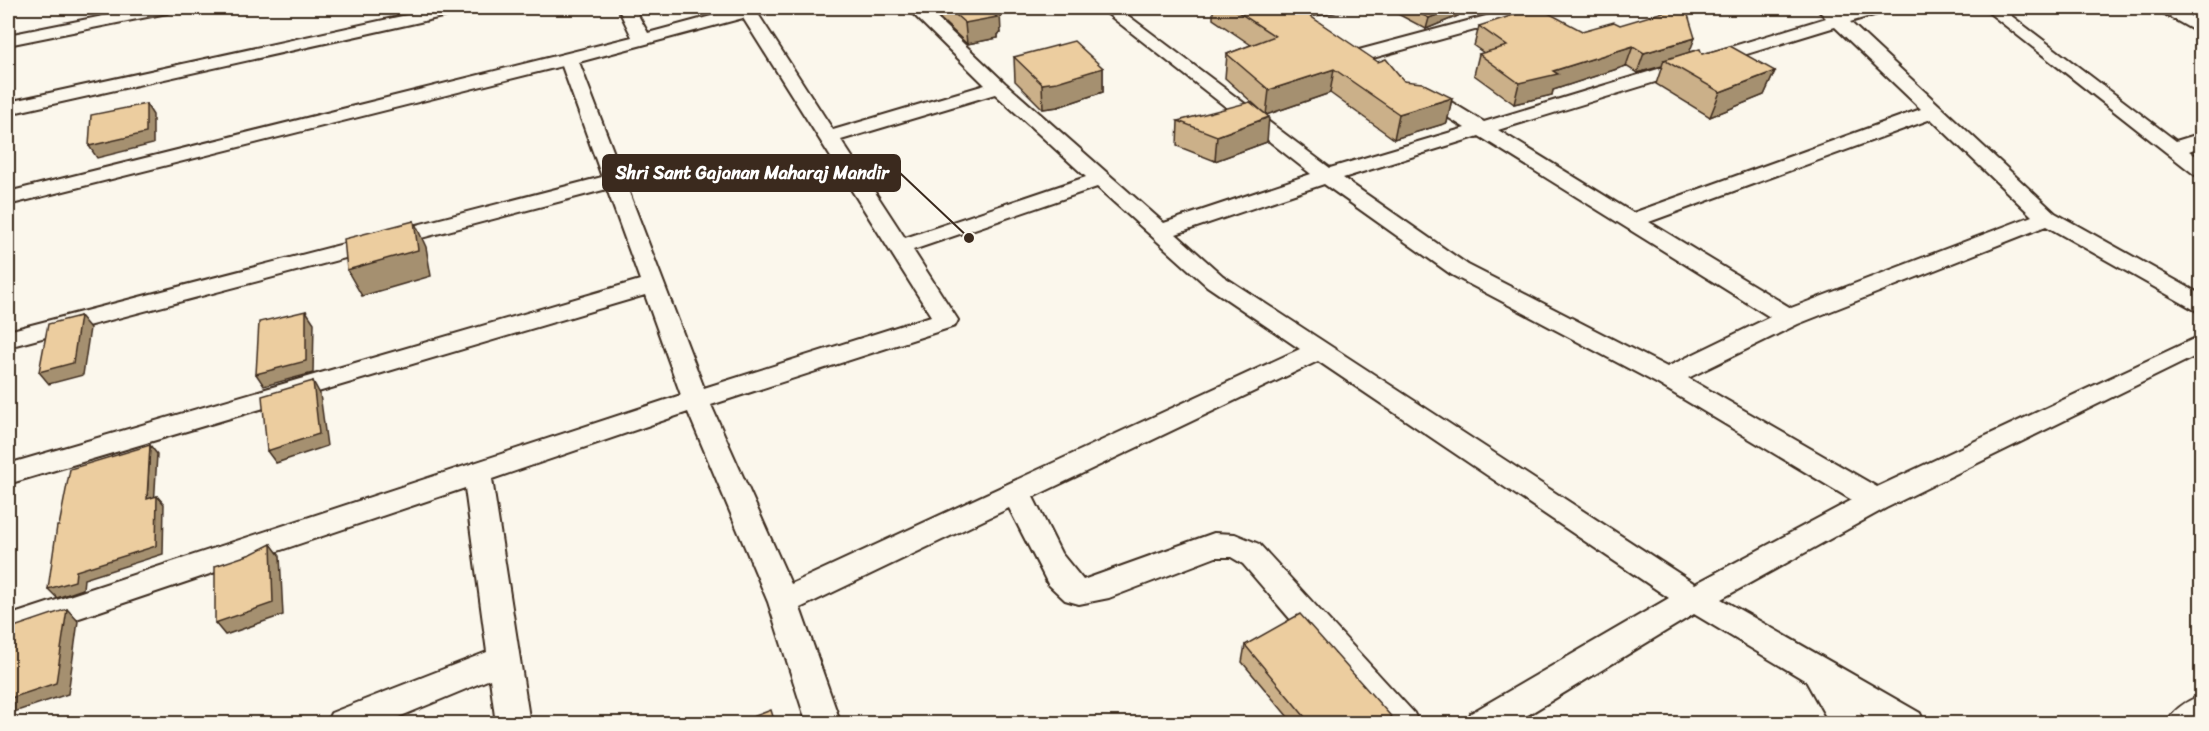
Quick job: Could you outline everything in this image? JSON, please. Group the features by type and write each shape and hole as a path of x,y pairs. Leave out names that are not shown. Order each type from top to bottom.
{"street":[{"path":"8,40 121,12 167,8"},
{"path":"8,108 460,8"},
{"path":"626,8 643,40"},
{"path":"916,8 998,87 1215,281 1694,599 1908,723"},
{"path":"1108,8 1327,176 1460,270 1667,378 1876,500"},
{"path":"1474,8 1493,19"},
{"path":"1362,55 1534,8"},
{"path":"1160,232 1327,176 1481,129 1830,13 1878,8"},
{"path":"1991,8 2202,171"},
{"path":"2163,8 2202,30"},
{"path":"8,198 569,59 755,9 830,137 945,320 477,472 8,629"},
{"path":"1830,13 2047,218 2202,306"},
{"path":"1343,43 1382,67"},
{"path":"569,59 616,180 696,400 783,602 825,723"},
{"path":"1402,80 1789,318"},
{"path":"830,137 998,87"},
{"path":"1630,221 1934,111"},
{"path":"2174,149 2202,139"},
{"path":"900,248 1101,179"},
{"path":"8,339 616,180"},
{"path":"1667,378 1789,318 2047,218"},
{"path":"8,474 654,284"},
{"path":"1483,723 1694,599 1876,500 2202,343"},
{"path":"783,602 1318,351"},
{"path":"477,472 513,723"},
{"path":"1016,492 1061,580 1075,591 1085,593 1098,589 1214,545 1228,544 1241,547 1254,556 1402,723"},
{"path":"343,723 504,659"},
{"path":"1816,668 1848,723"},
{"path":"2183,723 2202,710"}],"building":[{"path":"948,8 994,8 1000,12 993,14 997,17 965,23"},
{"path":"1232,8 1298,8 1378,62 1386,59 1404,81 1422,83 1452,98 1399,114 1334,69 1269,90 1227,54 1275,36"},
{"path":"1407,8 1455,8 1429,18"},
{"path":"1535,8 1582,31 1614,22 1620,25 1677,8 1686,8 1695,38 1644,53 1633,46 1553,71 1558,74 1519,83 1479,54 1507,46 1479,26"},
{"path":"1074,41 1103,68 1057,82 1042,84 1014,57"},
{"path":"1730,46 1775,71 1720,92 1664,60 1700,49 1702,54"},
{"path":"1250,102 1269,117 1217,136 1178,121"},
{"path":"146,104 146,133 89,146 91,115"},
{"path":"414,221 418,250 347,270 344,239"},
{"path":"306,311 306,361 256,374 259,322"},
{"path":"80,316 73,363 39,372 48,324"},
{"path":"313,381 319,434 267,451 262,396"},
{"path":"150,445 147,499 157,496 156,546 76,571 75,581 48,589 57,526 59,526 70,469"},
{"path":"271,544 273,603 215,623 215,566 251,554"},
{"path":"67,609 56,683 8,699 8,629"},
{"path":"1300,614 1397,723 1310,723 1245,645"},
{"path":"771,710 775,723 737,723"}],"place":[{"name":"Shri Sant Gajanan Maharaj Mandir","path":"969,238"}]}
